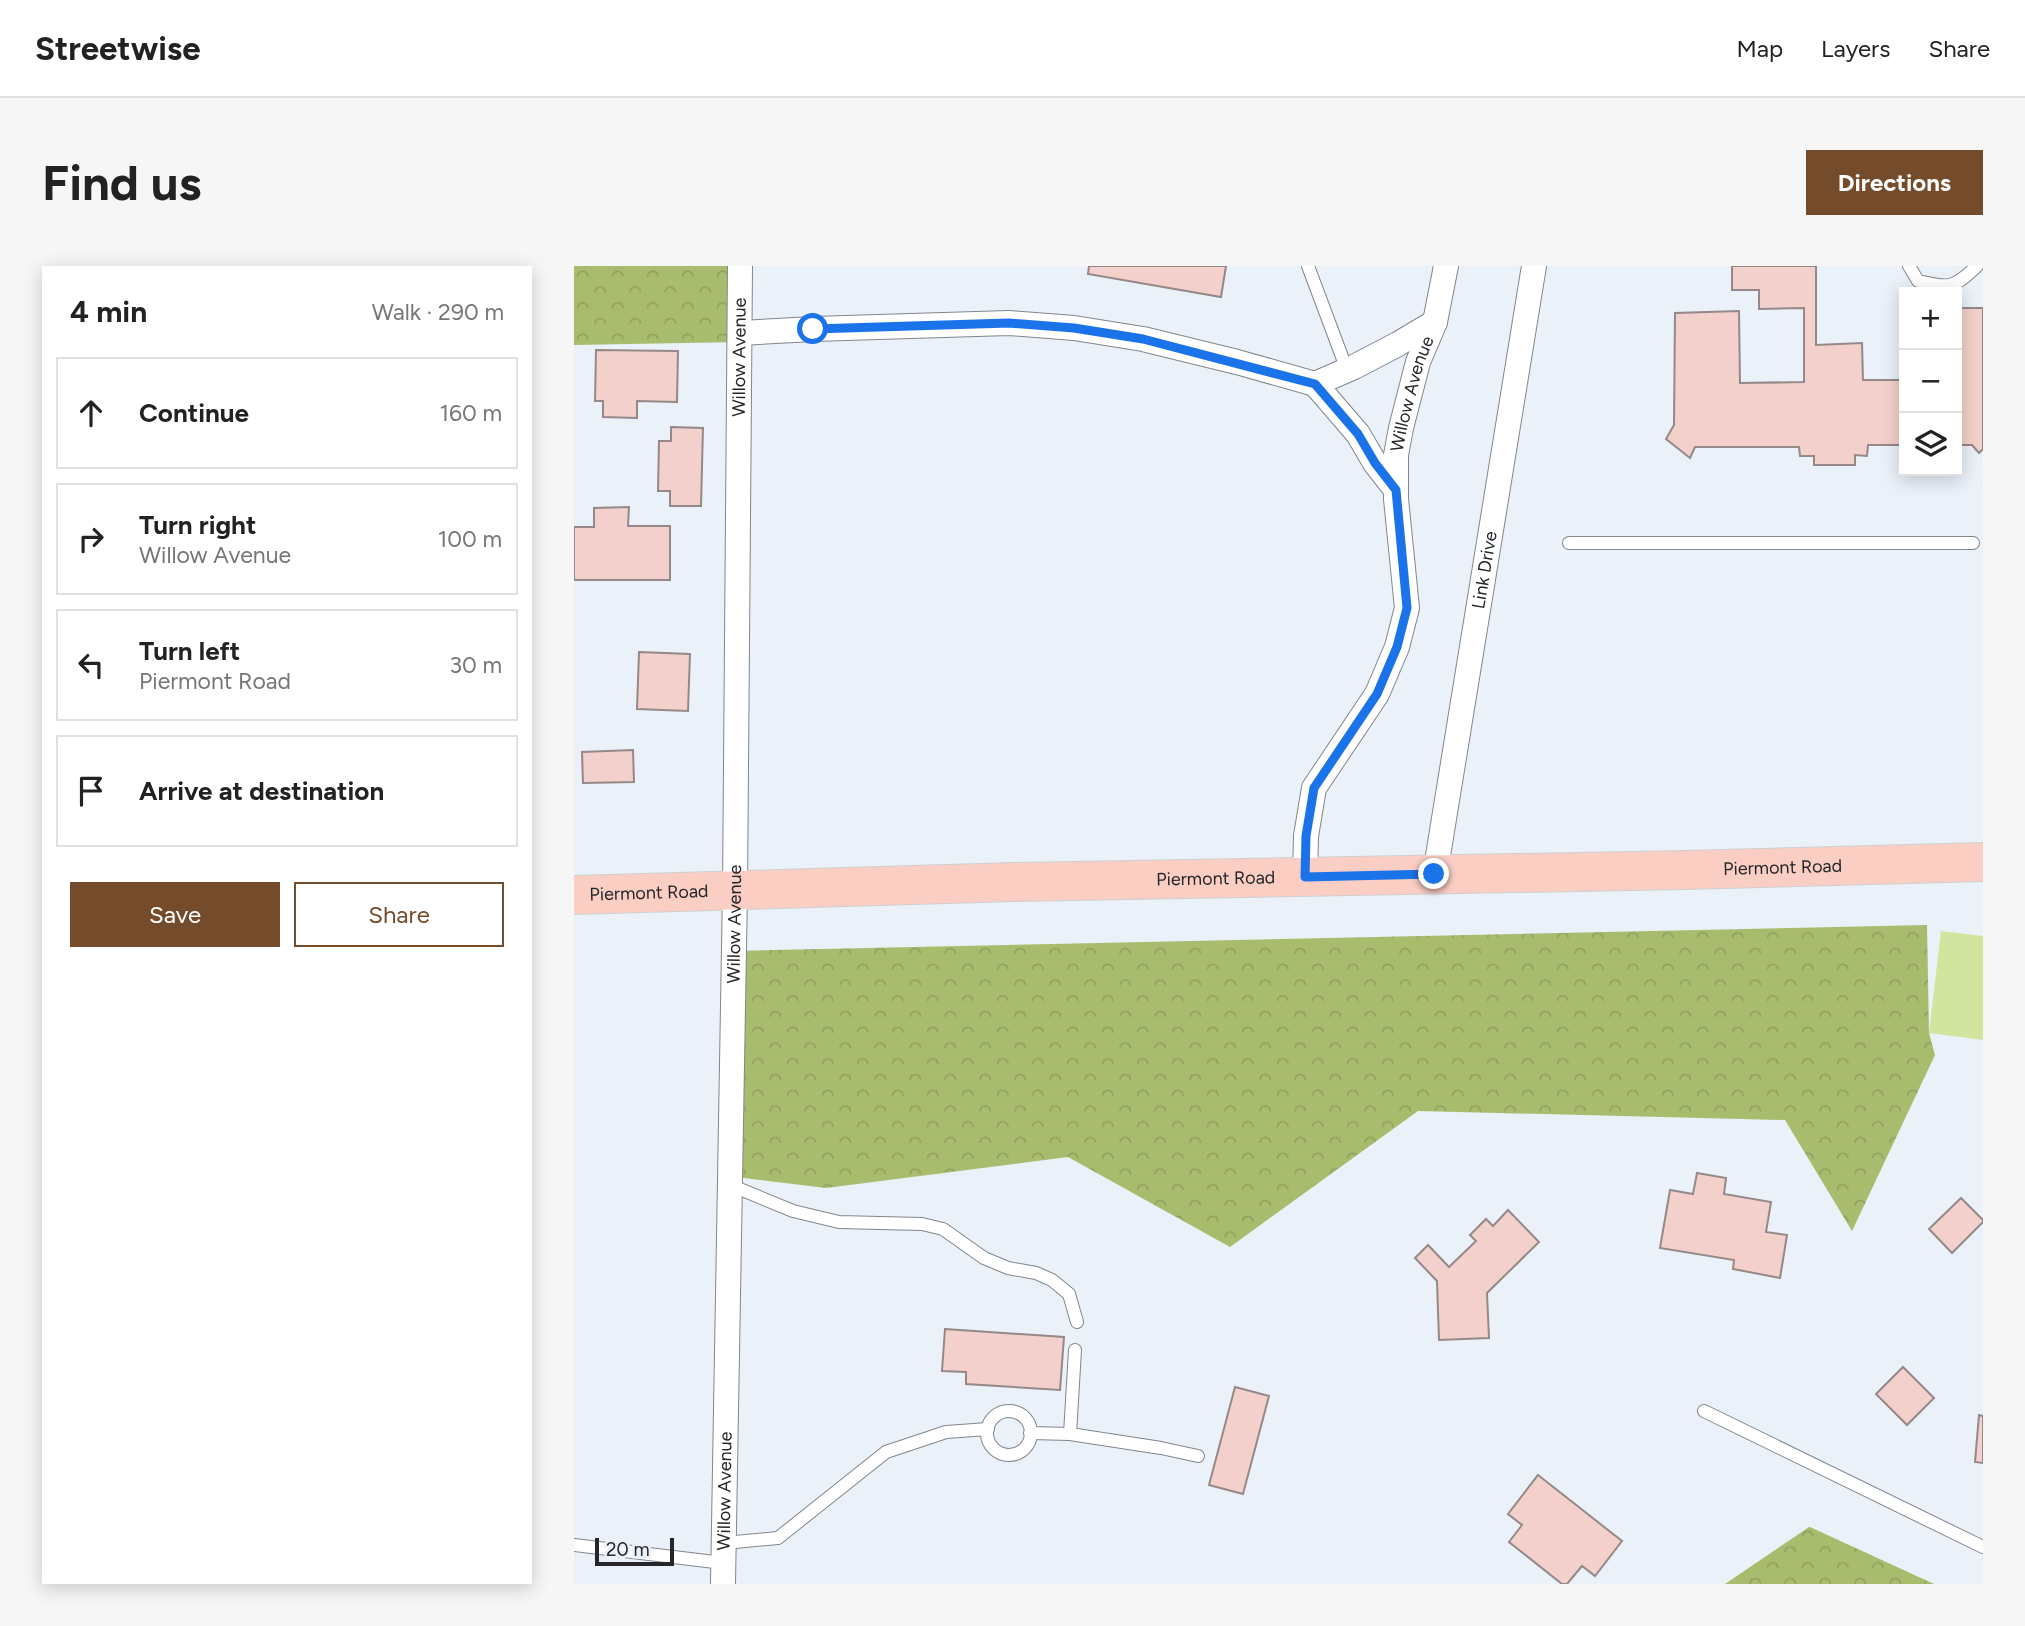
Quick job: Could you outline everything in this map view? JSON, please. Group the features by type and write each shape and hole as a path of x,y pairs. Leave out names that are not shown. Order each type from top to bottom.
{"main road":[{"name":"Piermont Road","path":"574,895 1014,882 1983,862"}],"street":[{"name":"Willow Avenue","path":"723,1563 735,891 740,266"},
{"name":"Willow Avenue","path":"1305,877 1306,836 1314,788 1377,694 1397,647 1407,608 1396,490 1396,455 1418,362 1435,322 1446,266"},
{"name":"Link Drive","path":"1434,874 1534,266"},
{"path":"1315,384 1398,344 1435,322"},
{"path":"740,333 1009,323 1074,328 1143,339 1315,384 1358,434 1375,463 1396,490"}],"lane":[{"path":"1308,266 1347,370"},
{"path":"1909,266 1918,281 1941,286 1960,283 1977,266"},
{"path":"1569,543 1973,543"},
{"path":"730,1185 793,1211 839,1222 922,1224 943,1229 984,1258 1008,1268 1036,1273 1052,1280 1069,1294 1077,1322"},
{"path":"1070,1434 1075,1350"},
{"path":"1008,1411 1027,1420 1030,1433 1026,1446 1014,1454 995,1449 987,1436 994,1416 1008,1411"},
{"path":"1704,1411 1983,1547"},
{"path":"574,1545 723,1563 778,1538 886,1452 946,1432 988,1429"},
{"path":"1030,1433 1070,1434 1198,1455"}],"green space":[{"path":"574,266 738,266 740,342 574,345"},
{"path":"1927,925 1929,1033 1935,1055 1852,1231 1785,1120 1418,1111 1230,1247 1068,1157 826,1188 720,1175 733,951"},
{"path":"1941,931 1983,936 1983,1040 1929,1033"},
{"path":"1810,1527 1934,1584 1725,1584"}],"building":[{"path":"1089,266 1226,266 1221,297 1088,274"},
{"path":"1732,266 1816,266 1816,345 1862,343 1863,380 1899,380 1899,445 1868,445 1867,456 1855,455 1855,465 1814,465 1814,456 1800,456 1799,447 1695,447 1690,458 1666,439 1674,425 1675,313 1739,311 1740,383 1804,382 1804,308 1759,309 1759,290 1732,290"},
{"path":"1962,308 1983,308 1983,449 1979,453 1972,445 1962,445"},
{"path":"596,350 678,351 677,402 637,401 637,418 603,417 603,401 595,401"},
{"path":"671,427 703,428 701,506 670,506 670,491 658,491 659,441 671,441"},
{"path":"629,507 628,526 670,526 670,580 574,580 574,527 594,527 594,508"},
{"path":"639,652 690,654 688,711 637,709"},
{"path":"633,750 634,782 583,783 582,752"},
{"path":"1697,1173 1726,1178 1724,1194 1771,1202 1766,1232 1787,1235 1780,1278 1733,1269 1734,1260 1660,1248 1670,1190 1693,1194"},
{"path":"1961,1198 1983,1222 1952,1253 1929,1229"},
{"path":"1508,1210 1539,1242 1487,1293 1489,1338 1439,1340 1437,1281 1415,1258 1428,1245 1449,1267 1476,1241 1470,1235 1486,1219 1493,1226"},
{"path":"945,1329 1064,1337 1060,1390 966,1384 966,1372 942,1371"},
{"path":"1903,1367 1934,1398 1907,1425 1876,1394"},
{"path":"1235,1387 1269,1396 1243,1494 1209,1485"},
{"path":"1979,1415 1983,1416 1983,1463 1975,1462"},
{"path":"1538,1475 1622,1541 1595,1576 1582,1566 1567,1584 1562,1584 1509,1542 1522,1525 1508,1514"}],"route":[{"path":"813,329 1009,323 1074,328 1143,339 1315,384 1358,434 1375,463 1396,490 1407,608 1397,647 1377,694 1314,788 1306,836 1305,877 1434,874"}]}
